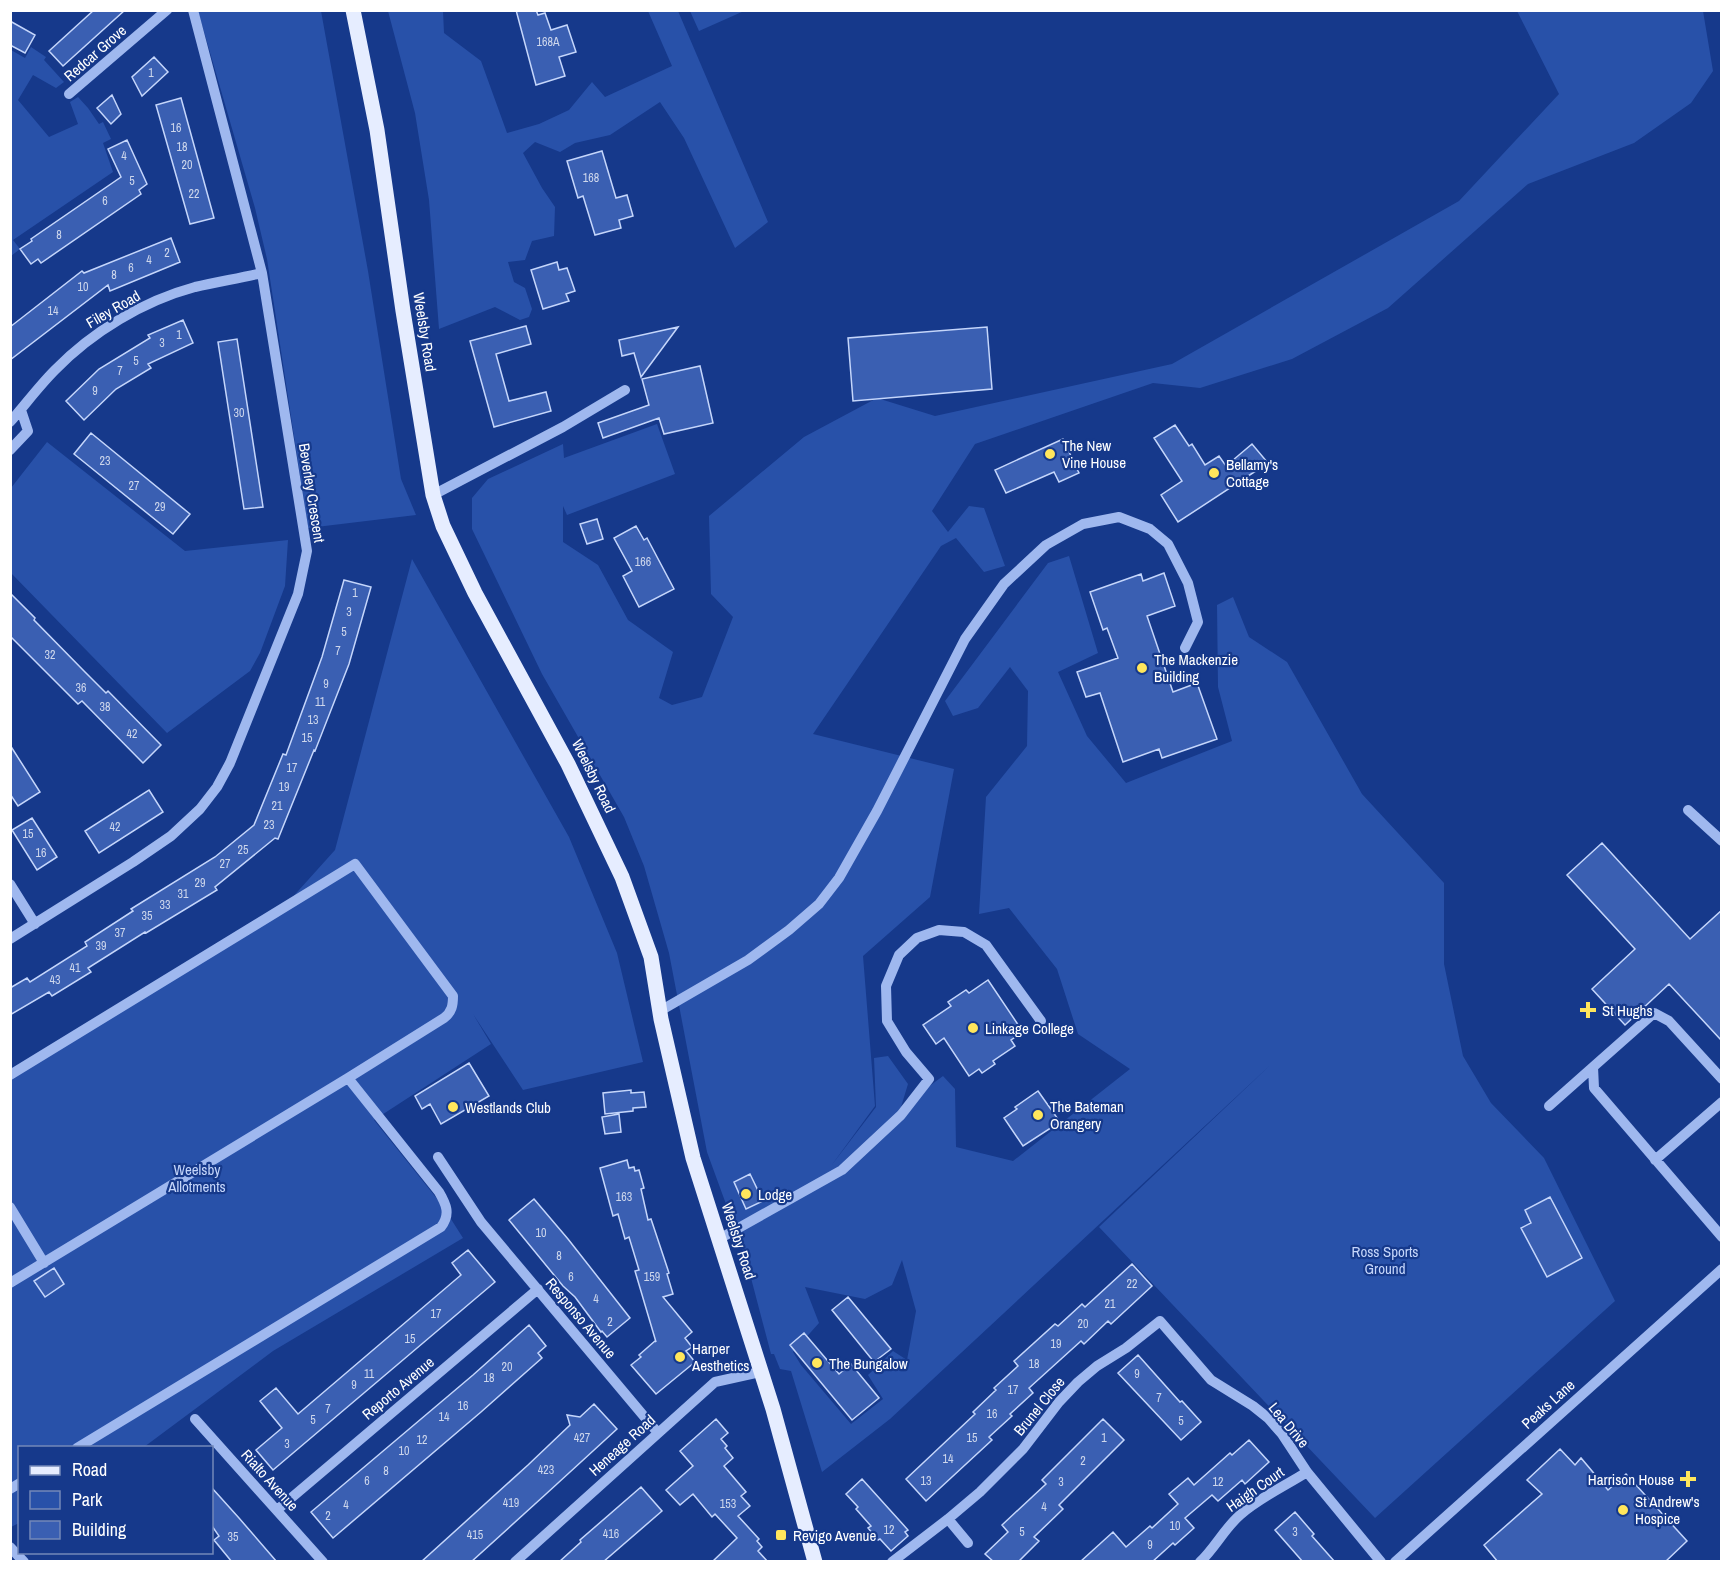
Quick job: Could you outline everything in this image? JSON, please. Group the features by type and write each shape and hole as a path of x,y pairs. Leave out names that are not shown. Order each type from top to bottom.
{"main road":[{"name":"Weelsby Road","path":"353,10 377,130 433,495 443,526 474,593 568,764 622,877 651,957 660,1011 693,1158 772,1409 815,1562"}],"street":[{"name":"Redcar Grove","path":"69,94 167,10"},
{"name":"Beverley Crescent","path":"10,939 171,836 200,809 217,787 230,763 298,594 307,551 262,273 193,10"},
{"name":"Filey Road","path":"10,422 61,364 92,338 126,316 159,300 193,288 262,273"},
{"path":"433,495 563,426 625,390"},
{"path":"10,450 28,431 21,410"},
{"path":"660,1011 748,960 789,930 819,904 839,878 877,812 965,639 1004,584 1046,545 1083,524 1119,517 1150,529 1168,544 1188,583 1198,622 1185,648"},
{"path":"1688,810 1722,841"},
{"path":"10,1075 355,864 453,996 450,1013 444,1018 10,1282"},
{"path":"10,884 35,924"},
{"path":"719,1239 842,1170 901,1115 929,1079 906,1052 887,1021 886,986 899,955 917,938 939,930 964,932 986,945 1041,1021"},
{"path":"1549,1106 1654,1013 1669,1021 1722,1079"},
{"path":"1593,1067 1594,1088 1722,1237"},
{"path":"80,1446 441,1227 446,1221 446,1204 439,1192 348,1078"},
{"path":"1656,1160 1722,1102"},
{"name":"Responso Avenue","path":"438,1157 481,1222 658,1433"},
{"path":"10,1207 44,1263"},
{"name":"Peaks Lane","path":"1395,1562 1722,1269"},
{"name":"Reporto Avenue","path":"277,1510 538,1288"},
{"name":"Lea Drive","path":"1160,1321 1210,1380 1253,1406 1268,1418 1282,1434 1307,1472 1381,1562"},
{"name":"Brunel Close","path":"892,1562 980,1492 1023,1449 1059,1402 1078,1382 1160,1321"},
{"name":"Heneage Road","path":"515,1562 715,1382 760,1372"},
{"name":"Rialto Avenue","path":"195,1419 322,1562"},
{"name":"Haigh Court","path":"1200,1562 1240,1515 1307,1472"},
{"path":"948,1519 968,1543"},
{"path":"10,1547 24,1562"}],"green space":[{"path":"198,11 321,11 368,271 401,479 416,515 308,528 267,259 255,208"},
{"path":"388,11 443,11 444,33 481,61 507,133 539,124 569,110 592,82 605,97 672,66 648,11 678,11 768,222 735,248 684,138 660,102 610,135 575,143 560,152 535,142 523,153 555,207 554,236 532,241 525,260 508,262 514,282 525,288 532,309 529,317 520,320 495,307 439,329 429,200 415,113"},
{"path":"690,11 744,11 699,31"},
{"name":"Ross Sports Ground","path":"1517,11 1703,11 1713,71 1691,103 1634,143 1528,184 1388,308 1292,359 1200,388 1153,383 975,444 932,511 948,532 969,506 984,508 1005,566 984,572 956,538 941,546 813,734 954,769 930,897 863,956 875,1106 831,1166 876,1107 874,1058 888,1056 908,1084 901,1107 943,1076 955,1089 956,1147 1013,1161 1130,1069 1078,1034 1057,969 1009,908 979,914 986,797 1027,746 1028,691 1010,667 978,708 953,716 945,701 1048,563 1069,556 1098,653 1058,672 1087,736 1126,783 1232,741 1218,687 1217,605 1233,597 1249,637 1287,662 1362,794 1444,883 1444,964 1463,1056 1491,1103 1544,1158 1615,1301 1375,1518 1099,1227 1279,1057 890,1419 822,1472 791,1371 780,1369 774,1354 771,1354 746,1259 707,1152 669,953 644,866 624,817 542,674 472,529 472,498 488,479 563,444 564,458 657,424 675,474 567,515 563,506 563,542 598,565 628,620 673,652 659,698 672,705 702,697 733,617 711,594 709,516 804,437 877,398 935,416 1172,364 1459,201 1559,94","holes":["902,1260 916,1311 907,1360 893,1351 868,1375 883,1399 851,1424 801,1365 793,1352 819,1323 805,1287 865,1299 892,1285"]},
{"path":"31,47 46,57 44,60 64,82 56,88 33,75 18,100 49,137 78,124 70,102 78,97 99,124 103,122 111,139 103,143 113,172 13,240 20,249 11,256 11,50 25,58"},
{"path":"47,442 185,551 288,540 285,586 260,653 250,671 167,733 11,573 11,488"},
{"name":"Weelsby Allotments","path":"412,559 569,837 617,953 643,1062 523,1090 473,1014 491,1044 374,1120 442,1205 463,1238 273,1351 145,1446 18,1446 18,1524 11,1527 11,1071 290,900 335,850"}],"building":[{"path":"94,10 125,10 63,66 49,51"},
{"path":"516,10 536,10 538,15 545,13 551,30 567,25 576,52 559,57 565,76 536,85"},
{"path":"10,21 35,35 25,53 10,45"},
{"path":"154,57 168,72 142,96 132,77"},
{"path":"112,95 121,114 111,124 97,108"},
{"path":"181,98 214,218 190,224 156,105"},
{"path":"127,140 147,184 139,190 141,194 41,263 38,259 31,264 20,249 121,177 108,149"},
{"path":"602,151 616,198 627,195 633,216 619,220 621,228 595,235 583,196 578,198 567,161"},
{"path":"171,238 180,262 110,291 108,285 10,360 10,327 82,271 84,273"},
{"path":"557,262 559,270 567,268 575,291 566,294 569,301 543,309 531,270"},
{"path":"183,320 193,343 148,364 151,368 116,389 84,420 66,401 99,369 150,338 148,335"},
{"path":"526,326 531,344 496,354 509,401 546,392 551,411 494,427 470,341"},
{"path":"678,327 641,377 634,353 622,356 619,340"},
{"path":"987,327 992,389 853,401 848,338"},
{"path":"237,339 263,507 244,509 218,342"},
{"path":"700,366 713,423 664,434 659,418 603,438 598,423 649,405 642,379"},
{"name":"Bellamy's Cottage","path":"1175,425 1189,446 1192,444 1205,465 1219,456 1226,466 1252,444 1268,463 1178,522 1161,495 1182,481 1154,438"},
{"path":"91,433 190,514 173,534 74,454"},
{"name":"The New Vine House","path":"1063,439 1079,473 1059,482 1054,472 1006,493 995,470"},
{"path":"597,519 603,539 587,544 580,524"},
{"path":"636,526 644,540 647,538 674,589 639,607 623,576 632,571 614,538"},
{"name":"The Mackenzie Building","path":"1164,573 1175,606 1147,616 1173,692 1197,683 1217,739 1162,758 1159,749 1123,762 1100,693 1086,697 1077,672 1118,658 1107,628 1103,630 1090,592 1141,574 1143,581"},
{"path":"344,580 371,587 349,664 278,839 275,838 215,887 217,890 88,968 91,972 52,996 49,992 10,1015 10,988 27,978 30,982 87,946 85,942 133,911 131,909 215,857 254,825 283,754 286,755 322,657"},
{"path":"10,593 84,671 106,693 108,691 161,745 143,763 82,701 78,704 10,636"},
{"path":"10,745 40,792 18,806 10,794"},
{"path":"149,790 163,812 99,853 85,831"},
{"path":"32,818 57,857 37,870 12,830"},
{"name":"St Hughs","path":"1602,843 1690,939 1722,910 1722,1041 1669,984 1625,1025 1592,989 1635,949 1567,875"},
{"name":"Linkage College","path":"988,980 1023,1032 1011,1040 1015,1046 993,1061 995,1064 982,1073 979,1069 969,1076 944,1038 936,1044 923,1025 951,1006 948,1002 966,990 969,993"},
{"path":"469,1063 489,1096 441,1124 430,1104 422,1109 415,1096"},
{"path":"631,1090 631,1093 644,1092 646,1107 605,1114 603,1093"},
{"name":"The Bateman Orangery","path":"1038,1091 1060,1122 1023,1146 1004,1118"},
{"path":"619,1114 621,1132 605,1134 602,1117"},
{"path":"627,1160 629,1168 634,1167 635,1171 639,1170 648,1220 651,1219 669,1273 667,1274 673,1294 663,1297 692,1332 685,1338 692,1347 686,1351 695,1362 656,1394 631,1365 641,1357 639,1355 656,1342 635,1271 639,1270 629,1237 625,1239 618,1214 613,1216 600,1168"},
{"name":"Lodge","path":"750,1174 763,1201 746,1209 734,1182"},
{"path":"1550,1197 1582,1258 1547,1277 1521,1228 1531,1223 1525,1210"},
{"path":"534,1199 630,1318 607,1337 509,1220"},
{"path":"468,1250 495,1282 273,1470 256,1450 282,1428 260,1401 276,1388 298,1414 461,1275 452,1263"},
{"path":"1132,1264 1152,1286 1111,1324 1108,1321 1084,1344 1081,1341 1029,1388 1033,1393 989,1437 992,1440 926,1501 906,1479 975,1414 973,1412 996,1390 994,1388 1018,1366 1014,1361 1055,1324 1058,1326 1082,1304 1085,1307"},
{"path":"54,1268 64,1284 45,1297 34,1281"},
{"path":"848,1297 891,1349 874,1362 832,1310"},
{"path":"529,1325 546,1346 538,1353 542,1358 333,1538 311,1512"},
{"path":"804,1333 839,1374 851,1364 879,1398 852,1420 790,1345"},
{"path":"1138,1355 1201,1422 1181,1440 1118,1373"},
{"path":"594,1404 617,1429 546,1494 471,1562 421,1562 570,1425 567,1415 580,1417"},
{"path":"716,1419 728,1433 721,1439 733,1458 724,1466 746,1492 741,1496 750,1506 738,1516 759,1539 757,1541 762,1547 758,1551 768,1562 712,1562 737,1538 715,1514 712,1517 693,1494 680,1505 666,1490 693,1466 680,1451"},
{"path":"1103,1419 1124,1440 1059,1505 1063,1509 1034,1537 1039,1541 1018,1562 994,1562 985,1554 1008,1532 1002,1525 1046,1484 1042,1480"},
{"path":"1249,1440 1269,1462 1245,1484 1242,1480 1218,1501 1212,1495 1185,1518 1194,1528 1152,1562 1080,1562 1113,1532 1126,1547 1150,1526 1152,1528 1178,1504 1169,1494 1188,1478 1194,1485 1230,1453 1232,1455"},
{"name":"St Andrew's Hospice","path":"1560,1449 1575,1465 1581,1458 1608,1490 1626,1474 1687,1541 1665,1562 1498,1562 1484,1545 1542,1494 1527,1480"},
{"path":"862,1479 908,1530 905,1532 908,1536 891,1551 868,1528 871,1526 846,1494"},
{"path":"641,1487 662,1511 603,1562 559,1562 581,1542 580,1540"},
{"path":"213,1489 277,1562 232,1562 214,1540 219,1536 213,1527"},
{"path":"1295,1512 1335,1562 1303,1562 1275,1530"}],"place":[{"name":"The New Vine House","path":"1050,454"},
{"name":"Bellamy's Cottage","path":"1214,473"},
{"name":"The Mackenzie Building","path":"1142,668"},
{"name":"St Hughs","path":"1588,1010"},
{"name":"Linkage College","path":"973,1028"},
{"name":"Westlands Club","path":"453,1107"},
{"name":"The Bateman Orangery","path":"1038,1115"},
{"name":"Lodge","path":"746,1194"},
{"name":"Harper Aesthetics","path":"680,1357"},
{"name":"The Bungalow","path":"817,1363"},
{"name":"Harrison House","path":"1688,1479"},
{"name":"St Andrew's Hospice","path":"1623,1510"},
{"name":"Revigo Avenue","path":"781,1535"}]}
